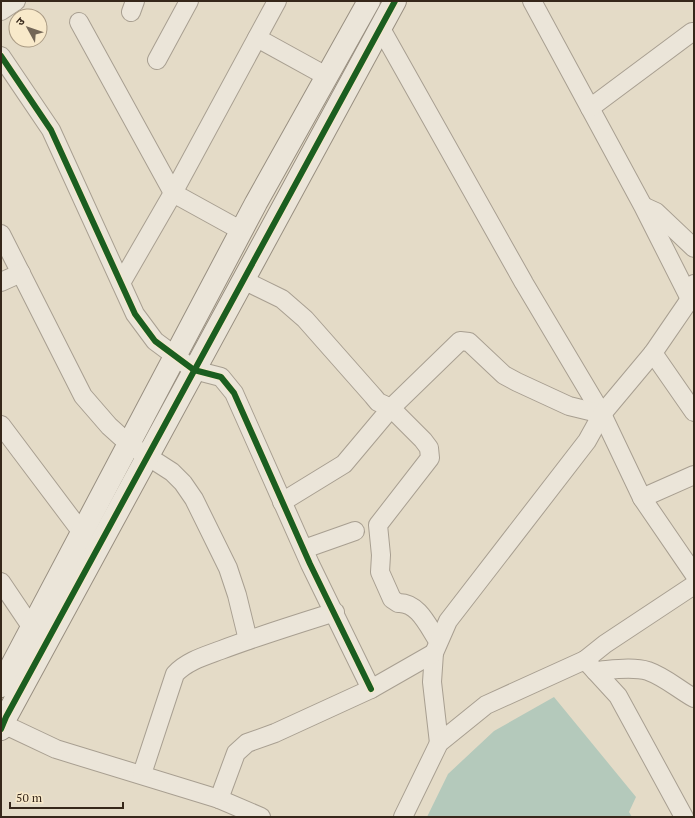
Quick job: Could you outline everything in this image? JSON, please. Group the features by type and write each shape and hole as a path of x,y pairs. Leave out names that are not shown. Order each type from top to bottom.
{"street":[{"path":"1,11 16,1"},
{"path":"157,60 189,1"},
{"path":"121,283 174,193 277,1"},
{"path":"261,817 219,799 142,774 56,749 2,726 139,450 176,356 242,231 369,1"},
{"path":"439,743 432,682 436,647 448,621 587,441 602,414 653,353 692,292 643,206 532,1"},
{"path":"1,686 82,534 194,370 387,9"},
{"path":"387,9 524,283 602,414 642,498 694,574"},
{"path":"79,22 174,193 242,231"},
{"path":"590,108 692,32"},
{"path":"257,38 328,77"},
{"path":"1,56 51,130 135,314 155,341 194,370 221,377 234,393 282,502 371,689"},
{"path":"643,206 656,212 694,248"},
{"path":"1,234 83,396 109,426 139,450 172,472 183,483 194,499 228,568 237,594 248,640"},
{"path":"1,282 21,273"},
{"path":"243,280 282,299 305,319 378,402 391,408 423,440 431,453 430,458 424,467 378,525 381,555 380,572 392,599 398,603 406,602 415,608 436,647"},
{"path":"282,502 344,464 391,408 460,341 464,340 469,342 504,375 517,382 532,387 569,406 602,414"},
{"path":"653,353 694,412"},
{"path":"1,425 82,534"},
{"path":"642,498 694,475"},
{"path":"304,549 355,531"},
{"path":"1,582 32,628"},
{"path":"590,665 605,644 694,585"},
{"path":"142,774 175,674 190,662 248,640 335,612"},
{"path":"219,799 236,753 240,747 275,733 371,689 436,647"},
{"path":"590,665 618,696 684,817"},
{"path":"403,817 439,743 486,705 590,665 647,671 664,679 694,698"}],"shaded area":[{"path":"554,697 636,797 629,812 632,817 427,817 448,774 494,731"}],"cycle path":[{"path":"1,729 6,717 395,1"},
{"path":"1,56 51,130 135,314 155,341 194,370 221,377 234,393 310,564 371,689"}]}
